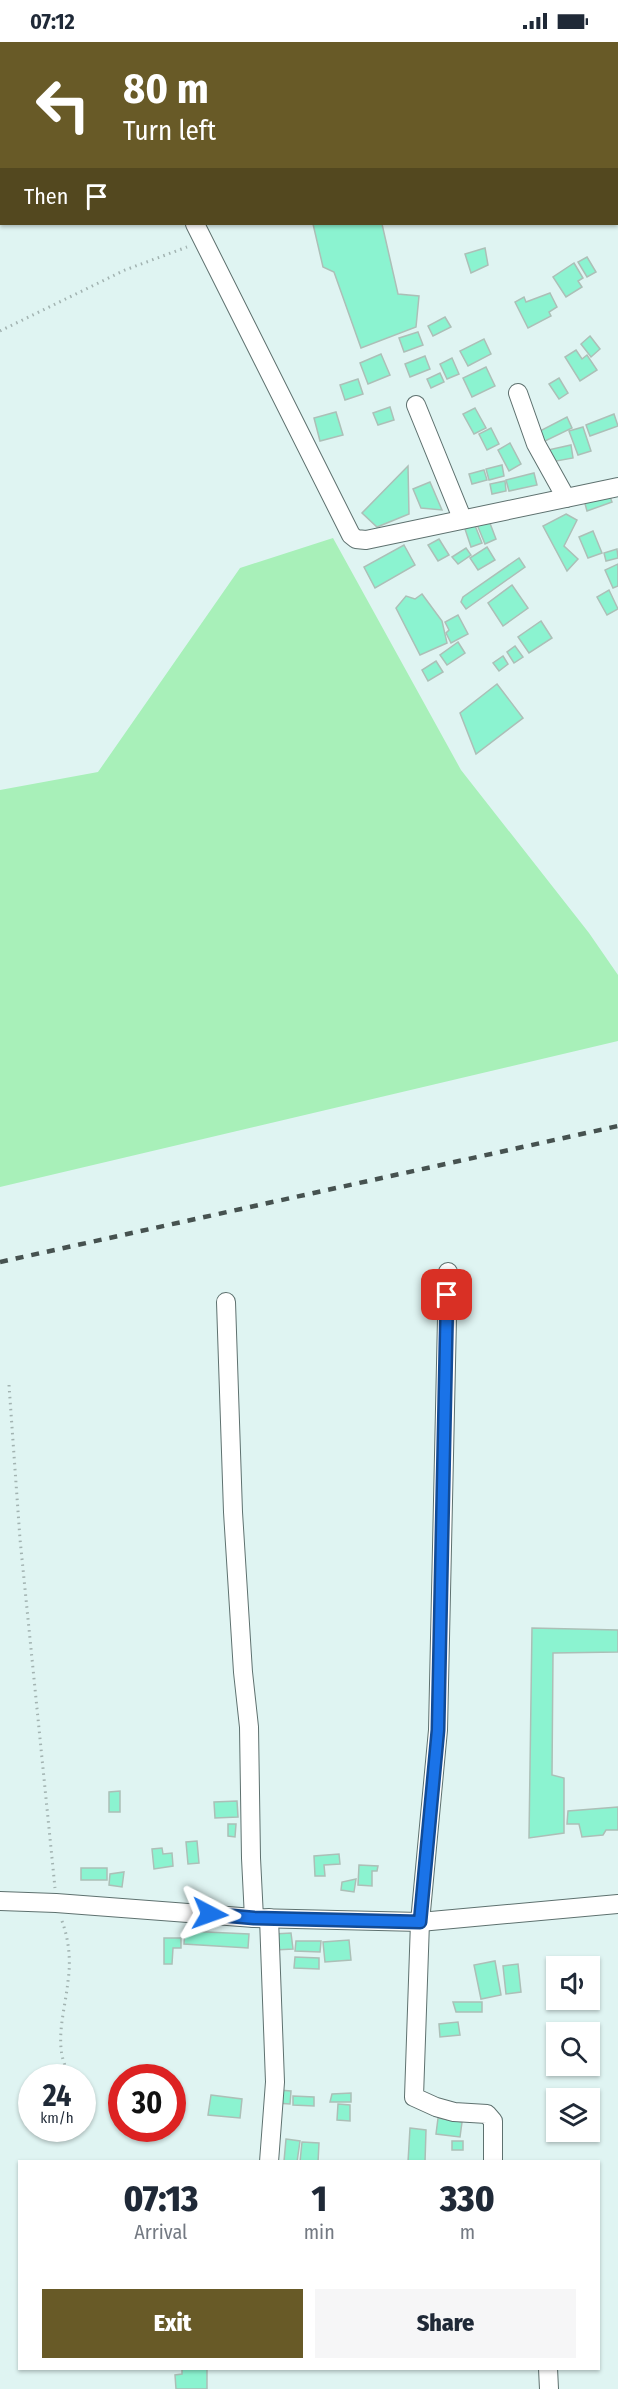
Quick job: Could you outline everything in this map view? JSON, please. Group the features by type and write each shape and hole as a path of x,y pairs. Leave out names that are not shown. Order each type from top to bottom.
{"street":[{"path":"195,225 351,535 356,539 366,540 618,487"},
{"path":"518,393 536,444 566,498"},
{"path":"416,405 462,518"},
{"path":"448,1272 438,1730 420,1922 414,2097 454,2112 487,2114 493,2121 494,2160"},
{"path":"226,1302 234,1512 243,1672 249,1727 251,1858 262,1918 275,2082 269,2160"},
{"path":"0,1901 262,1918 420,1922 618,1904"},
{"path":"548,2370 549,2389"}],"path":[{"path":"0,331 125,270 203,241"},
{"path":"9,1385 20,1539 56,1903 68,1939 69,1979 60,2036 65,2064"}],"green space":[{"path":"333,538 461,770 589,933 618,975 618,1041 0,1187 0,790 98,772 240,568"}],"building":[{"path":"313,225 382,225 398,294 419,296 416,327 361,348 334,272 323,267"},
{"path":"485,248 488,265 471,273 465,254"},
{"path":"587,257 596,272 587,277 578,262"},
{"path":"574,263 583,278 578,281 582,287 566,297 553,277"},
{"path":"550,293 557,307 549,312 551,316 528,328 515,302 524,297 526,302"},
{"path":"445,317 451,327 433,336 428,326"},
{"path":"418,332 423,345 404,352 399,338"},
{"path":"590,336 600,349 591,357 581,344"},
{"path":"484,339 491,354 468,366 460,351"},
{"path":"576,350 582,359 587,355 597,370 580,381 565,357"},
{"path":"381,354 390,375 368,384 360,363"},
{"path":"425,356 430,369 410,377 405,364"},
{"path":"452,358 459,374 447,379 440,364"},
{"path":"486,367 495,386 472,397 463,378"},
{"path":"440,373 444,382 431,388 427,379"},
{"path":"559,378 568,393 559,399 549,384"},
{"path":"358,379 363,394 345,400 340,385"},
{"path":"390,407 394,420 378,425 373,413"},
{"path":"475,408 486,428 474,434 463,414"},
{"path":"336,412 343,435 320,441 314,418"},
{"path":"614,414 618,426 590,436 586,425"},
{"path":"567,417 572,428 543,442 538,432"},
{"path":"583,427 591,451 578,455 569,431"},
{"path":"491,428 499,444 487,450 479,434"},
{"path":"510,443 521,464 509,471 498,450"},
{"path":"571,445 573,458 551,462 548,450"},
{"path":"502,465 504,476 489,480 486,469"},
{"path":"408,466 409,514 377,527 362,513"},
{"path":"484,470 487,480 472,484 469,474"},
{"path":"534,473 537,485 509,491 506,480"},
{"path":"505,481 506,491 492,494 490,484"},
{"path":"430,482 442,510 421,508 413,489"},
{"path":"608,491 612,502 587,511 584,500"},
{"path":"566,514 577,520 564,546 578,559 567,571 543,526"},
{"path":"488,518 496,539 485,544 476,522"},
{"path":"474,523 482,543 471,547 464,526"},
{"path":"593,531 602,553 588,558 579,537"},
{"path":"439,539 449,555 438,561 428,545"},
{"path":"404,545 415,565 375,588 364,567"},
{"path":"487,547 495,560 478,570 470,558"},
{"path":"466,548 471,555 458,564 452,557"},
{"path":"617,549 618,558 606,561 604,553"},
{"path":"519,558 525,567 466,609 461,602 463,597"},
{"path":"618,564 618,586 613,588 605,570"},
{"path":"512,585 528,608 503,626 488,603"},
{"path":"609,590 618,609 607,615 597,597"},
{"path":"422,594 442,621 447,643 420,655 396,608 406,596 415,599"},
{"path":"458,615 468,634 451,643 446,633 449,630 445,622"},
{"path":"541,621 552,638 529,653 518,637"},
{"path":"458,642 465,653 447,665 440,655"},
{"path":"515,646 523,657 514,663 507,652"},
{"path":"503,656 508,664 499,671 493,663"},
{"path":"436,661 443,672 428,681 422,670"},
{"path":"497,684 523,718 476,754 460,713"},
{"path":"532,1628 618,1630 618,1652 553,1653 552,1775 564,1778 564,1833 529,1838"},
{"path":"120,1791 120,1812 109,1812 109,1792"},
{"path":"237,1801 238,1817 215,1818 214,1802"},
{"path":"618,1807 618,1830 606,1830 603,1835 582,1837 579,1824 567,1824 568,1811"},
{"path":"228,1824 236,1824 235,1837 228,1836"},
{"path":"197,1841 199,1863 188,1864 186,1842"},
{"path":"162,1848 163,1854 172,1853 173,1866 154,1869 152,1849"},
{"path":"339,1854 340,1864 324,1865 325,1876 315,1876 314,1856"},
{"path":"359,1865 378,1866 377,1871 372,1871 372,1886 358,1885"},
{"path":"81,1868 107,1868 107,1880 81,1880"},
{"path":"124,1872 122,1887 109,1885 110,1874"},
{"path":"356,1879 354,1892 341,1890 342,1882"},
{"path":"185,1931 249,1934 248,1948 184,1944"},
{"path":"291,1933 293,1949 275,1950 274,1934"},
{"path":"164,1938 181,1938 181,1948 173,1948 172,1964 164,1964"},
{"path":"349,1940 351,1960 325,1962 323,1942"},
{"path":"296,1941 321,1941 320,1952 295,1951"},
{"path":"295,1957 319,1958 319,1969 294,1968"},
{"path":"495,1961 501,1995 481,1999 474,1965"},
{"path":"518,1964 521,1992 506,1994 503,1966"},
{"path":"453,2002 482,2002 482,2012 456,2012"},
{"path":"458,2022 460,2035 440,2037 439,2024"},
{"path":"278,2090 291,2091 290,2104 276,2103"},
{"path":"351,2093 351,2102 330,2102 332,2094"},
{"path":"211,2095 242,2099 240,2118 208,2115"},
{"path":"293,2096 314,2097 314,2106 293,2105"},
{"path":"338,2104 350,2105 350,2121 337,2120"},
{"path":"438,2118 462,2122 460,2137 436,2134"},
{"path":"410,2128 426,2130 425,2160 408,2160"},
{"path":"286,2139 300,2141 297,2160 284,2160"},
{"path":"452,2141 463,2141 463,2150 452,2150"},
{"path":"302,2142 319,2143 318,2160 300,2160"},
{"path":"182,2370 207,2370 207,2389 176,2389 175,2375 182,2374"}],"railway":[{"path":"0,1262 618,1126"}],"route":[{"path":"210,1914 254,1918 420,1922 438,1730 447,1295"}]}
